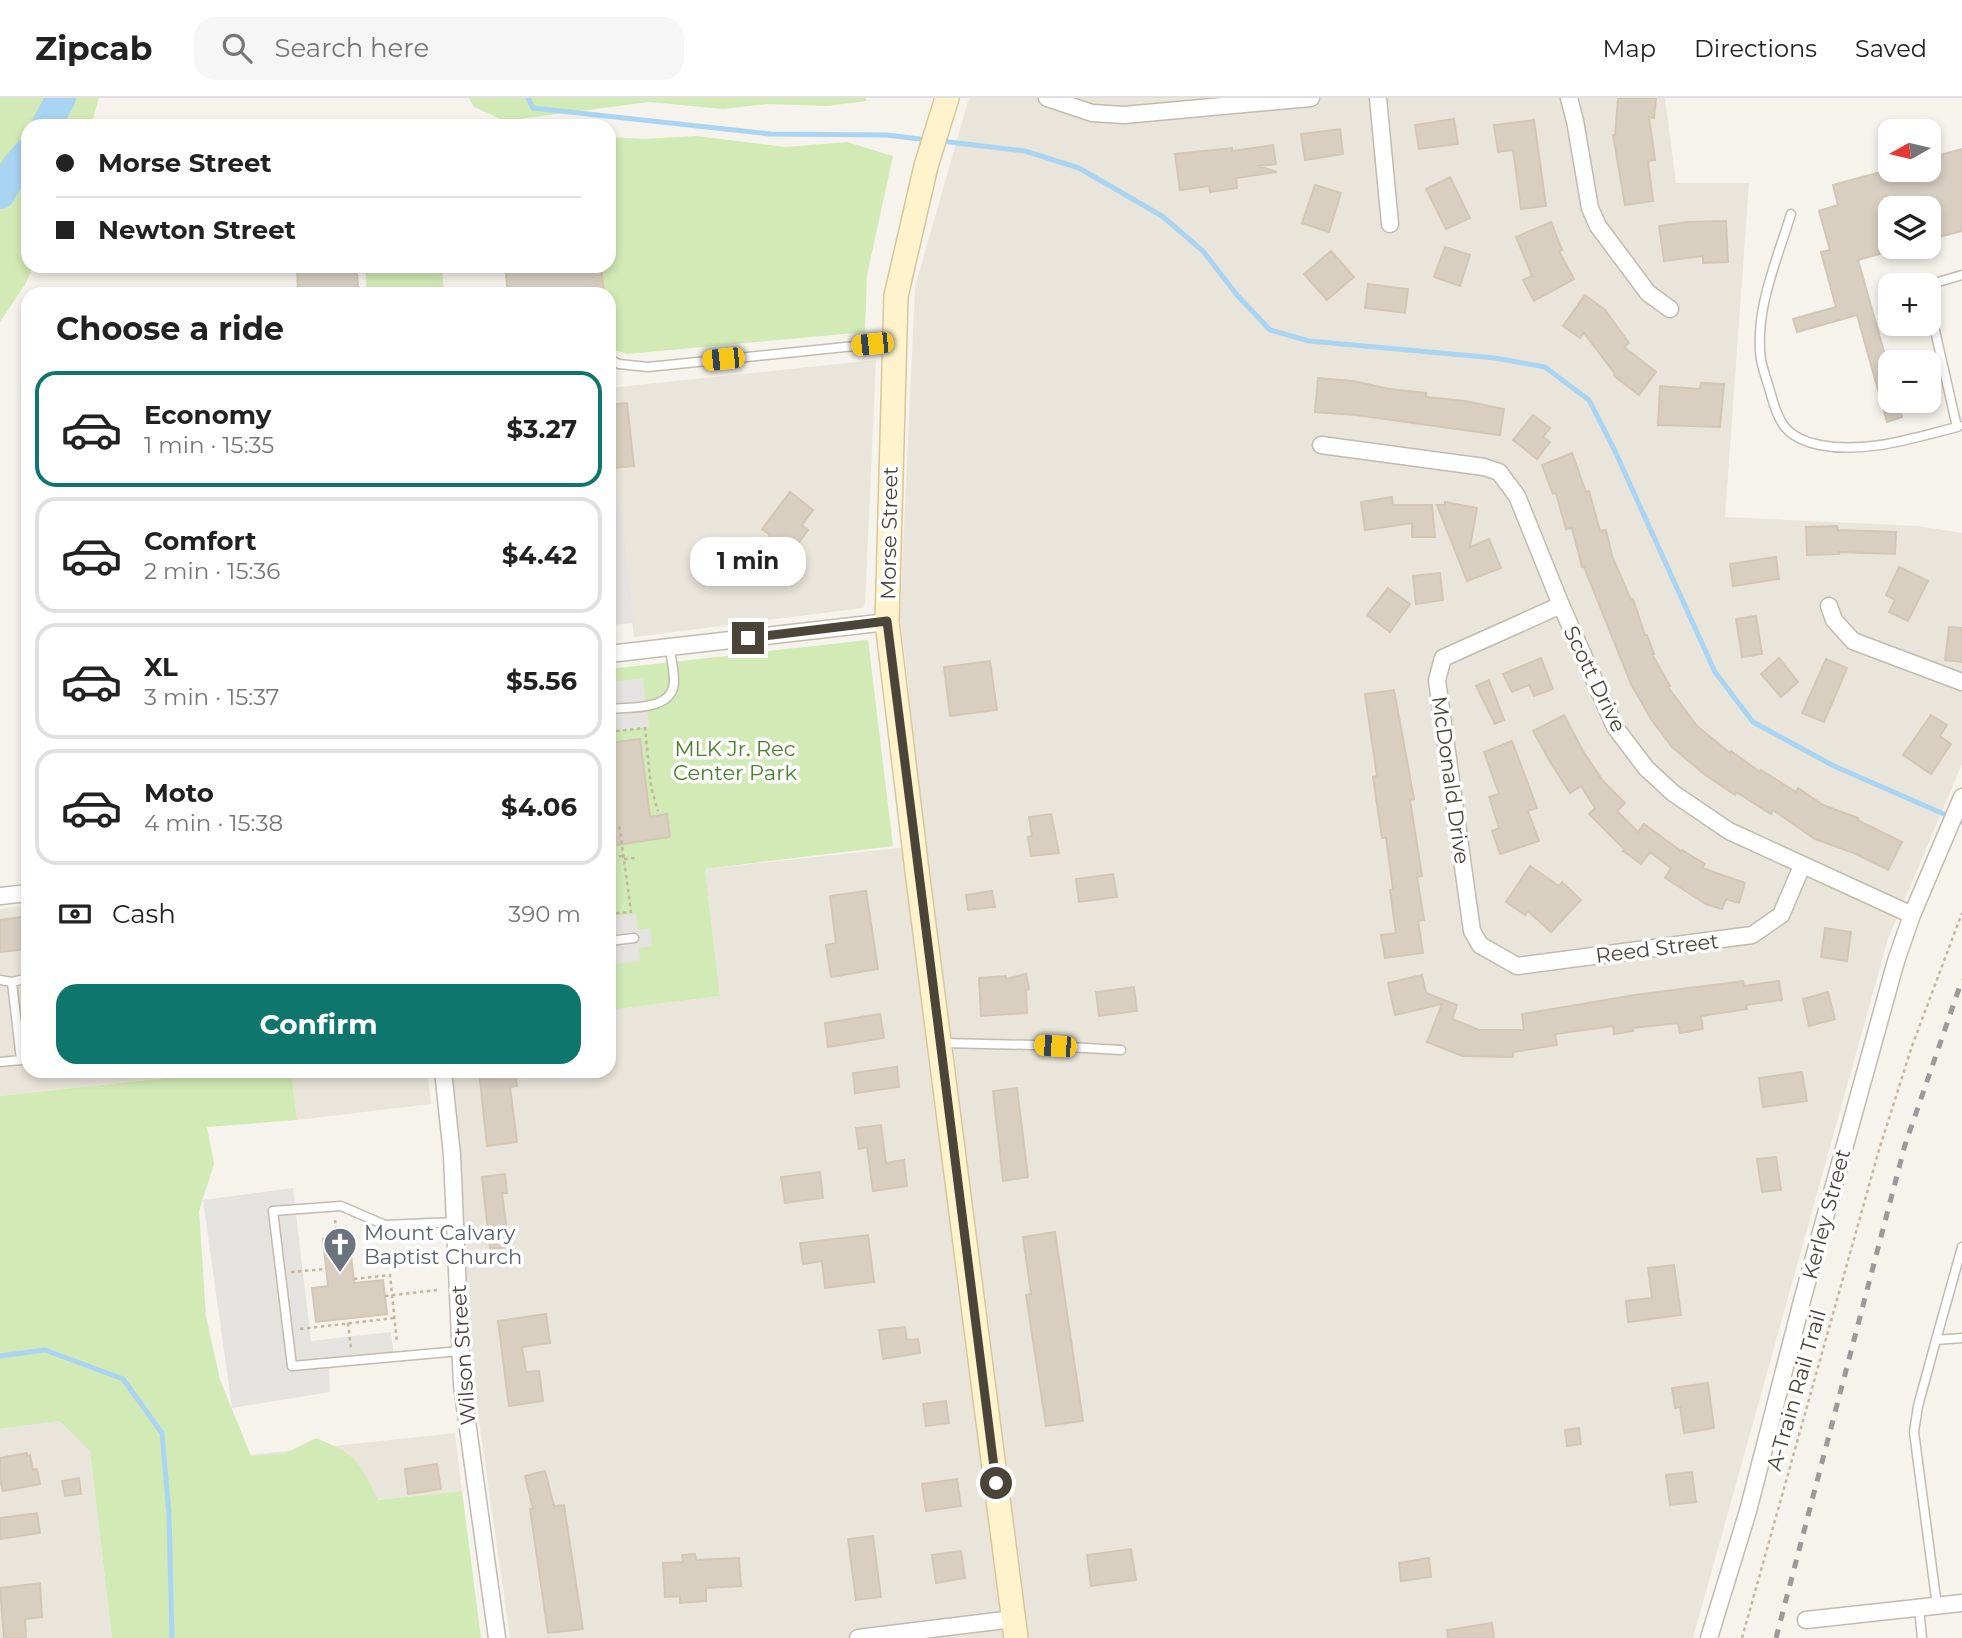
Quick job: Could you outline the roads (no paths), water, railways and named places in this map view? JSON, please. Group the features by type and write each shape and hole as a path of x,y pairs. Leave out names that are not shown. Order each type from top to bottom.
{"street":[{"name":"Morse Street","path":"947,98 926,166 896,296 887,621 1014,1629"},
{"path":"1047,98 1093,113 1124,115 1311,98"},
{"path":"1378,98 1390,224"},
{"path":"1569,98 1590,208 1598,226 1648,293 1670,309"},
{"name":"Scott Drive","path":"1321,445 1484,467 1499,472 1517,496 1560,605 1615,727 1646,768 1673,793 1729,831 1912,915"},
{"name":"McDonald Drive","path":"1480,945 1472,932 1437,680 1443,658 1560,605"},
{"path":"1829,606 1834,620 1853,641 1962,682"},
{"path":"616,653 887,621"},
{"name":"Kerley Street","path":"1709,1638 1748,1511 1895,961 1960,802"},
{"name":"Reed Street","path":"1480,945 1517,966 1752,935 1781,915 1802,866"},
{"path":"0,896 21,894"},
{"name":"Wilson Street","path":"444,1078 452,1155 461,1385 497,1638"},
{"path":"1806,1620 1962,1604"},
{"path":"858,1638 1014,1629"}],"lane":[{"path":"1791,214 1760,325 1761,360 1777,418 1791,435 1819,445 1870,447 1959,426 1937,336"},
{"path":"1941,281 1962,275"},
{"path":"616,362 648,367 894,342"},
{"path":"616,708 660,704 669,697 674,684 670,648"},
{"path":"616,940 634,938"},
{"path":"0,980 12,982 21,980"},
{"path":"12,982 21,1040"},
{"path":"939,1043 1121,1050"},
{"path":"0,1062 21,1060"},
{"path":"455,1222 385,1224 341,1206 273,1212 292,1366 460,1351"},
{"path":"1937,1606 1914,1432 1918,1406 1962,1247"},
{"path":"1936,1340 1962,1338"},
{"path":"1919,1608 1922,1638"}],"waterway":[{"path":"50,119 61,98"},
{"path":"528,98 533,108 770,134 887,135 928,140"},
{"path":"941,141 1025,151 1079,168 1162,216 1203,251 1237,295 1270,330 1309,341 1495,358 1545,367 1589,400 1715,672 1753,722 1834,766 1962,822"},
{"path":"0,194 21,161"},
{"path":"0,1356 45,1350 123,1379 162,1433 169,1515 172,1638"}],"railway":[{"path":"1776,1638 1905,1145 1962,980"}],"place":[{"name":"Mount Calvary Baptist Church","path":"340,1274"}],"park label":[{"name":"MLK Jr. Rec Center Park","path":"735,760"}]}
